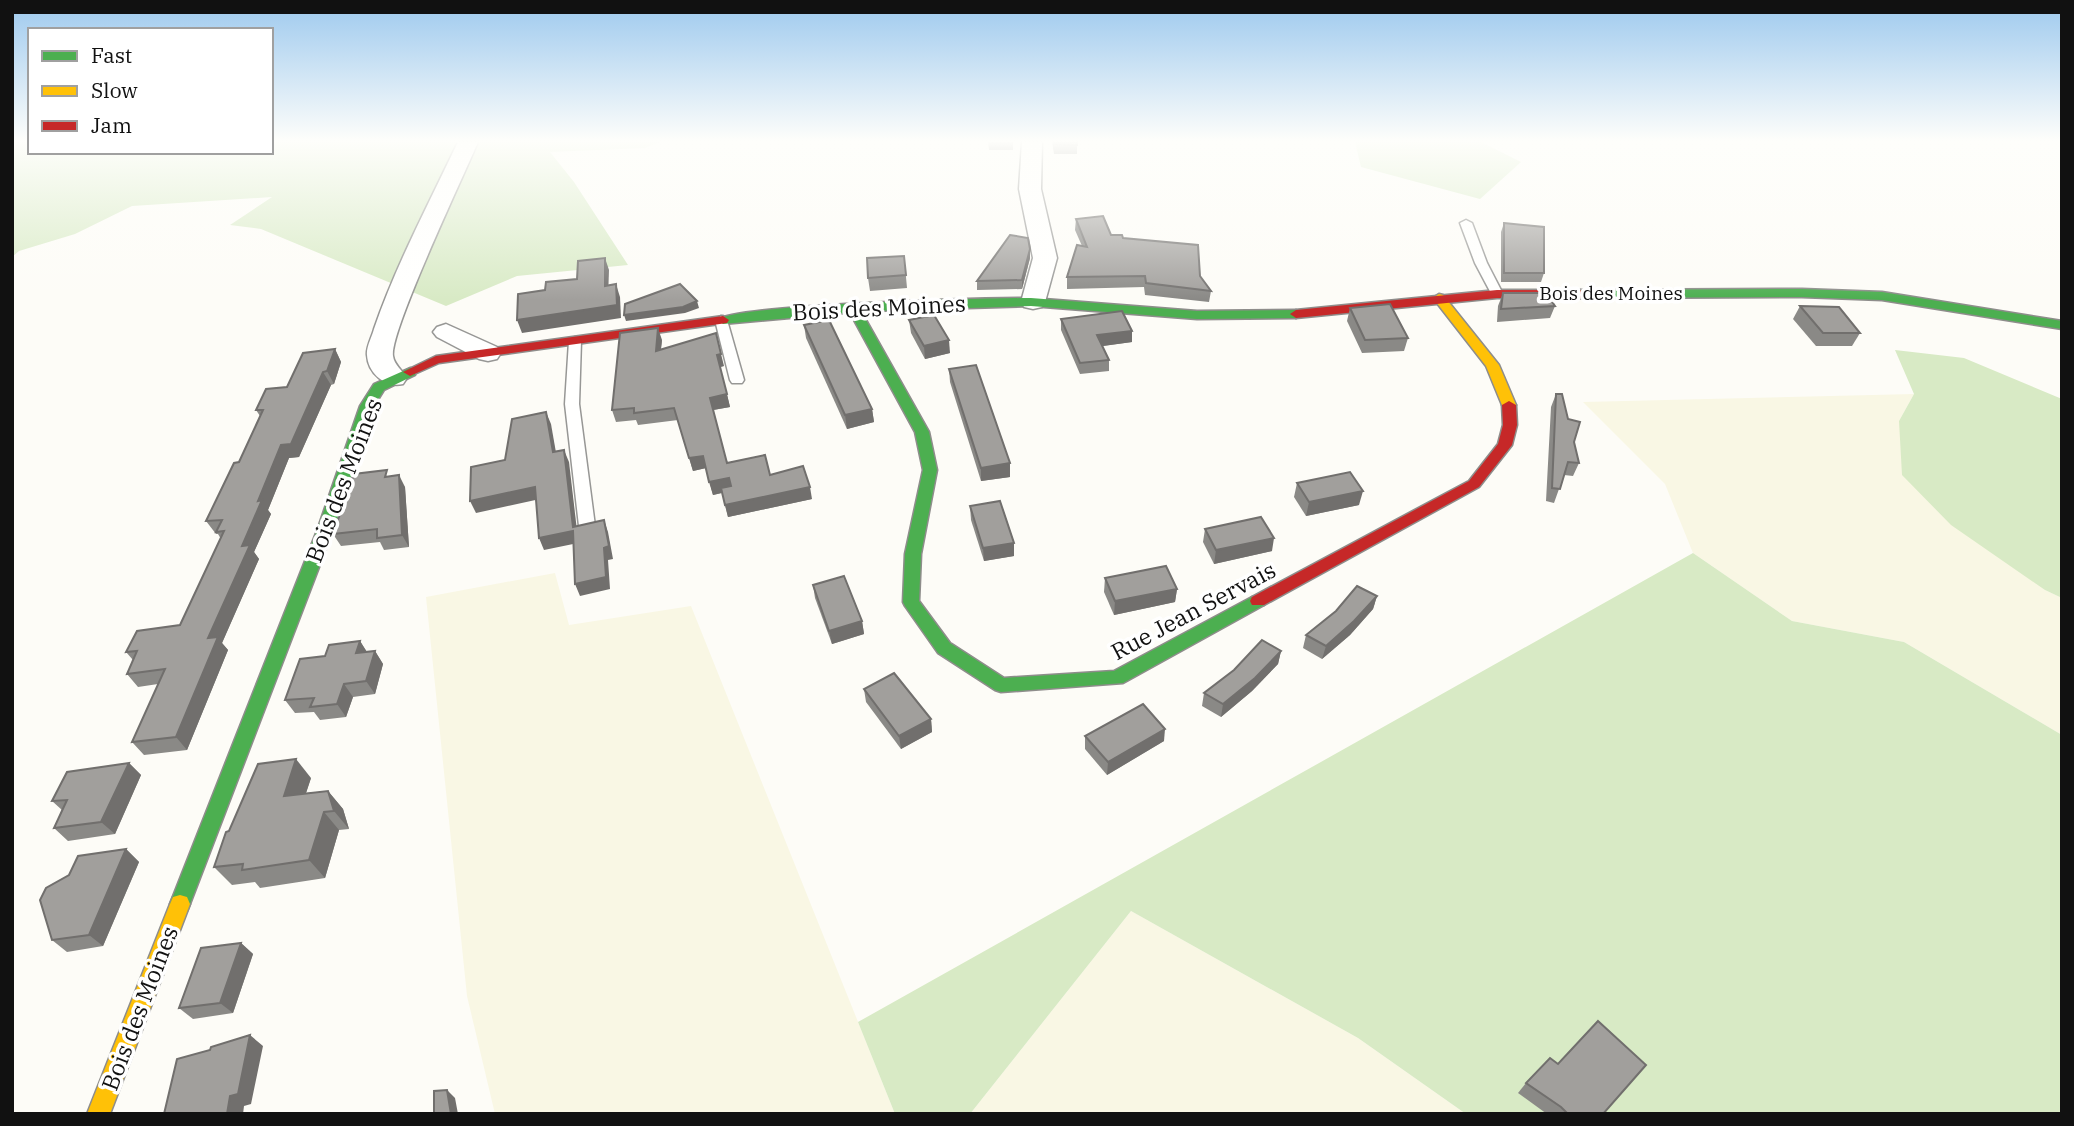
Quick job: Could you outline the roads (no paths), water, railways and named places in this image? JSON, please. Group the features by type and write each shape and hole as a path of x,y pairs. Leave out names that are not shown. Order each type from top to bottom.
{"street":[{"path":"394,378 382,364 379,352 393,311 445,195"},
{"path":"1031,195 1045,258 1033,302"},
{"name":"Bois des Moines","path":"98,1114 326,528 367,405 379,387 436,360 777,312 978,302 1033,302 1178,315 1257,316 1497,294 1763,293 1882,296 2062,325"},
{"name":"Rue Jean Servais","path":"864,307 860,320 922,432 930,470 913,554 911,602 944,648 1001,685 1117,678 1475,484 1505,445 1510,418 1508,394 1498,373 1439,298"},
{"path":"446,332 488,352"}],"lane":[{"path":"1466,223 1480,264 1497,294"},
{"path":"721,320 737,380"},
{"path":"575,341 572,404 587,526"}]}
